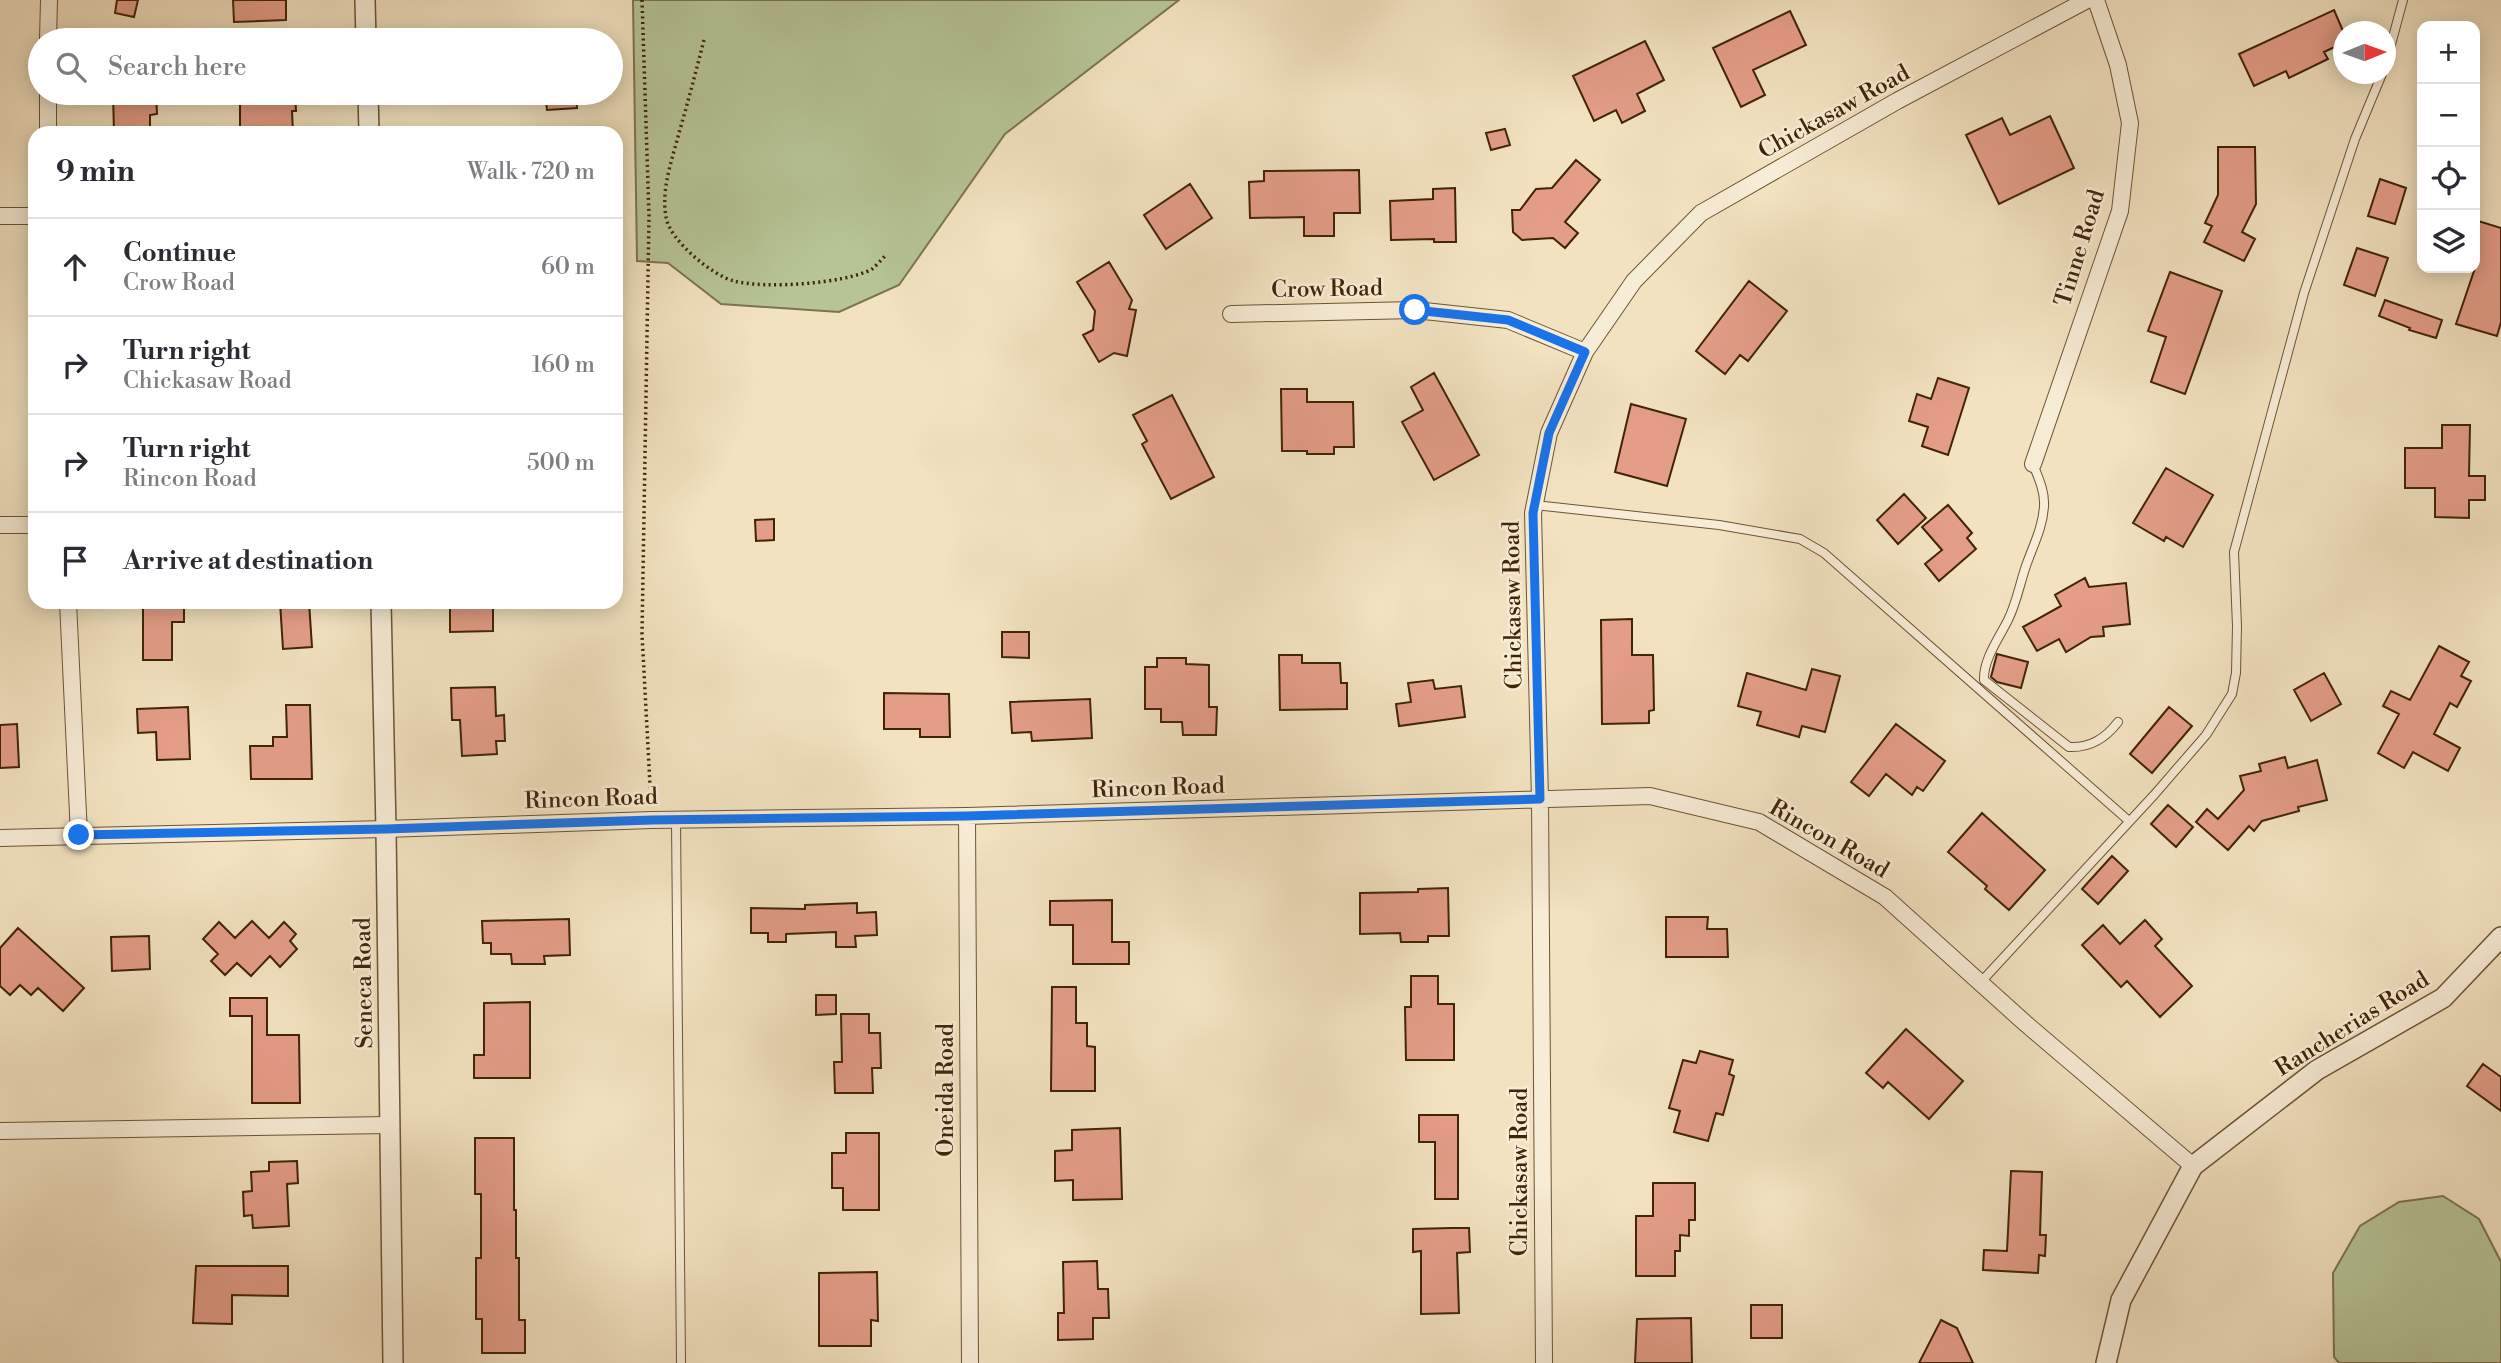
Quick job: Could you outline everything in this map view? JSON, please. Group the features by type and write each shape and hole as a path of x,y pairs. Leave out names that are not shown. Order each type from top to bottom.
{"street":[{"path":"48,28 49,0"},
{"path":"365,0 366,28"},
{"name":"Chickasaw Road","path":"1545,1363 1540,799 1533,513 1549,433 1585,352 1634,282 1701,213 1897,101 2087,0"},
{"name":"Tinne Road","path":"2033,464 2120,211 2130,123 2118,65 2096,0"},
{"path":"48,105 48,126"},
{"path":"368,105 369,126"},
{"path":"0,216 28,216"},
{"name":"Crow Road","path":"1231,314 1415,310 1508,320 1585,352"},
{"path":"0,525 28,525"},
{"path":"68,609 79,835"},
{"name":"Seneca Road","path":"381,609 393,1363"},
{"name":"Rincon Road","path":"0,838 652,820 967,816 1650,796 1759,822 1885,897 1980,983 2193,1166"},
{"name":"Oneida Road","path":"967,816 970,1363"},
{"name":"Rancherias Road","path":"2106,1363 2121,1300 2193,1166 2317,1070 2443,998 2501,937"},
{"path":"0,1131 390,1125"}],"lane":[{"path":"2396,24 2403,0"},
{"path":"1980,983 2206,735 2232,694 2236,673 2237,626 2234,552 2304,293 2355,139 2378,84"},
{"path":"2033,464 2043,492 2044,506 2038,535 2012,611 1988,660 1984,680 2069,747 2083,748 2096,742 2118,722"},
{"path":"1535,505 1719,525 1810,543 2129,821"},
{"path":"676,820 681,1363"}],"path":[{"path":"642,0 649,216 642,634 652,820"},
{"path":"705,40 665,191 666,219 689,254 733,281 769,284 823,282 853,276 873,268 887,254"}],"green space":[{"path":"633,0 1179,0 1005,134 899,285 839,312 721,304 668,263 637,261"},
{"path":"2443,1196 2479,1219 2501,1262 2501,1363 2339,1363 2334,1357 2333,1273 2360,1226 2399,1202"}],"building":[{"path":"117,0 138,0 134,17 115,13"},
{"path":"233,0 286,0 286,20 234,22"},
{"path":"2334,10 2339,21 2333,21 2333,48 2324,52 2328,59 2289,78 2286,71 2254,86 2239,54"},
{"path":"1790,11 1806,45 1753,70 1765,95 1741,107 1713,48"},
{"path":"1645,41 1664,80 1637,94 1645,111 1622,123 1616,110 1594,121 1573,76"},
{"path":"113,105 157,105 157,114 150,115 150,126 114,126"},
{"path":"240,105 296,105 296,111 292,111 293,126 240,126"},
{"path":"546,105 577,105 577,108 547,110"},
{"path":"2050,116 2074,168 1999,204 1966,135 2002,118 2010,135"},
{"path":"1505,129 1510,145 1491,150 1486,133"},
{"path":"2218,147 2255,147 2256,204 2242,232 2255,239 2244,261 2204,242 2212,226 2205,223 2218,195"},
{"path":"1576,160 1600,180 1565,222 1578,233 1565,248 1553,238 1522,240 1513,232 1512,210 1520,210 1536,189 1552,188"},
{"path":"1359,170 1360,213 1334,213 1334,236 1304,236 1304,217 1250,218 1249,182 1264,181 1264,171"},
{"path":"2380,179 2406,188 2395,224 2368,216"},
{"path":"1190,184 1212,218 1166,249 1144,215"},
{"path":"1455,188 1456,242 1434,242 1434,239 1391,240 1390,201 1433,199 1433,189"},
{"path":"2480,222 2501,228 2501,322 2497,336 2456,324 2473,273 2480,273"},
{"path":"2357,248 2388,258 2375,296 2344,285"},
{"path":"1109,262 1132,300 1129,309 1136,310 1127,356 1114,353 1099,362 1083,335 1093,330 1095,311 1077,282"},
{"path":"2170,272 2222,291 2185,394 2151,382 2166,337 2148,331"},
{"path":"1749,281 1787,311 1748,361 1740,355 1725,374 1696,351"},
{"path":"2385,300 2442,320 2436,338 2409,330 2410,328 2379,316"},
{"path":"1434,373 1479,455 1434,480 1402,422 1423,410 1411,387"},
{"path":"1938,378 1969,388 1948,455 1922,446 1928,427 1909,421 1917,394 1931,399"},
{"path":"1281,389 1307,389 1307,402 1353,402 1354,447 1334,447 1334,454 1282,451"},
{"path":"1172,395 1214,477 1171,499 1142,444 1147,441 1133,415"},
{"path":"1631,404 1686,419 1667,486 1615,472"},
{"path":"2442,425 2470,425 2469,476 2485,476 2485,500 2469,500 2469,518 2435,517 2435,488 2405,488 2405,448 2442,448"},
{"path":"2166,468 2213,495 2183,547 2166,537 2164,541 2133,523"},
{"path":"1904,494 1926,518 1898,544 1877,520"},
{"path":"1948,505 1972,533 1967,538 1976,549 1939,581 1925,564 1942,550 1922,527"},
{"path":"774,519 774,540 756,541 755,520"},
{"path":"2085,578 2089,587 2126,583 2130,624 2103,627 2104,636 2091,637 2066,652 2059,639 2037,651 2023,627 2061,606 2055,595"},
{"path":"143,609 184,609 184,622 172,622 172,660 143,660"},
{"path":"280,609 309,609 312,647 283,649"},
{"path":"450,609 493,609 493,631 450,632"},
{"path":"1632,619 1632,655 1653,655 1654,710 1649,711 1649,723 1602,724 1601,620"},
{"path":"1002,632 1029,632 1029,658 1002,657"},
{"path":"2439,646 2469,662 2461,676 2471,681 2457,707 2450,703 2434,734 2460,748 2448,771 2413,752 2404,768 2378,753 2399,714 2383,706 2391,691 2410,700"},
{"path":"1997,654 2028,662 2021,688 1997,682 1991,677"},
{"path":"1279,655 1302,655 1302,663 1340,663 1341,683 1347,683 1347,709 1280,710"},
{"path":"1157,658 1186,658 1186,664 1209,665 1209,707 1217,707 1216,735 1183,735 1182,722 1161,722 1161,709 1145,709 1145,667 1157,667"},
{"path":"1812,669 1840,676 1825,732 1802,726 1799,737 1757,725 1761,712 1738,706 1747,673 1806,690"},
{"path":"2324,673 2341,704 2311,721 2294,690"},
{"path":"1433,680 1435,689 1461,686 1465,717 1399,726 1396,704 1411,702 1408,683"},
{"path":"495,687 496,716 504,715 505,741 496,741 497,754 462,756 460,720 452,720 451,688"},
{"path":"884,693 949,694 950,737 920,737 920,729 884,729"},
{"path":"1090,699 1092,738 1032,741 1031,732 1012,733 1010,702"},
{"path":"286,705 310,705 312,779 251,779 250,746 273,746 273,737 287,737"},
{"path":"188,707 190,759 157,760 156,732 138,733 137,709"},
{"path":"2169,707 2192,726 2152,773 2130,754"},
{"path":"17,724 19,767 0,768 0,725"},
{"path":"1896,724 1945,761 1923,791 1917,787 1912,795 1886,774 1869,796 1851,782"},
{"path":"2285,757 2288,768 2317,760 2327,800 2298,807 2299,811 2262,821 2254,831 2249,826 2228,850 2196,822 2207,809 2218,819 2244,790 2240,776 2261,771 2259,764"},
{"path":"2168,805 2193,827 2176,847 2151,824"},
{"path":"1982,813 2045,870 2009,910 1985,889 1987,886 1948,852"},
{"path":"2112,856 2128,871 2098,904 2082,889"},
{"path":"1448,888 1449,936 1428,936 1428,942 1401,942 1400,933 1360,934 1360,893 1418,892 1418,889"},
{"path":"1112,900 1112,942 1129,942 1129,964 1073,964 1073,925 1050,925 1050,901"},
{"path":"857,903 857,913 876,912 877,935 855,936 856,947 836,947 836,932 786,934 786,942 768,942 768,933 751,933 751,908 805,909 805,905"},
{"path":"1666,917 1708,917 1707,929 1727,929 1728,957 1666,957"},
{"path":"569,919 570,955 544,956 545,964 512,964 511,954 491,954 491,943 483,943 482,921"},
{"path":"2145,920 2162,939 2155,946 2192,986 2160,1017 2127,981 2121,987 2082,945 2103,925 2120,944"},
{"path":"252,921 269,938 284,922 296,934 290,941 297,949 280,967 270,956 251,976 237,963 225,975 211,961 218,954 203,939 219,922 235,938"},
{"path":"18,928 84,988 63,1011 38,988 31,995 20,985 10,995 0,986 0,948"},
{"path":"149,936 150,969 112,971 111,937"},
{"path":"1411,976 1438,976 1438,1004 1454,1004 1454,1060 1406,1060 1405,1007 1411,1007"},
{"path":"1052,987 1076,987 1076,1023 1087,1023 1087,1046 1095,1047 1095,1091 1051,1091"},
{"path":"816,995 836,995 836,1014 816,1015"},
{"path":"230,998 267,998 267,1035 299,1035 300,1103 252,1103 252,1016 230,1016"},
{"path":"530,1002 530,1078 474,1078 474,1055 484,1055 484,1003"},
{"path":"841,1014 869,1014 869,1033 880,1033 881,1068 872,1068 873,1093 835,1093 834,1062 842,1062"},
{"path":"1906,1029 1963,1081 1929,1119 1888,1082 1883,1088 1866,1073"},
{"path":"1700,1051 1733,1060 1729,1074 1734,1076 1723,1115 1716,1113 1708,1141 1674,1132 1680,1111 1669,1108 1683,1060 1696,1063"},
{"path":"2483,1064 2501,1077 2501,1111 2467,1086"},
{"path":"1419,1115 1458,1115 1458,1199 1435,1199 1435,1142 1419,1142"},
{"path":"1120,1128 1122,1199 1073,1200 1073,1180 1055,1181 1055,1151 1072,1150 1072,1130"},
{"path":"846,1133 879,1133 879,1210 843,1210 843,1188 832,1188 832,1153 846,1153"},
{"path":"475,1138 514,1138 519,1320 525,1320 525,1353 482,1353 482,1319 476,1319 476,1258 481,1258 481,1194 475,1194"},
{"path":"297,1161 298,1183 287,1184 289,1226 253,1228 252,1215 244,1216 243,1192 252,1191 251,1172 269,1171 269,1162"},
{"path":"2011,1171 2042,1172 2040,1235 2046,1235 2045,1256 2039,1255 2038,1273 1983,1270 1984,1250 2007,1251"},
{"path":"1653,1183 1695,1183 1695,1220 1689,1220 1689,1236 1680,1235 1680,1251 1675,1251 1675,1276 1636,1276 1636,1216 1653,1216"},
{"path":"1469,1228 1470,1252 1457,1253 1459,1313 1421,1314 1421,1251 1413,1252 1413,1229"},
{"path":"1097,1261 1098,1289 1108,1289 1109,1318 1093,1318 1093,1339 1058,1340 1058,1313 1064,1313 1063,1262"},
{"path":"196,1266 288,1266 288,1296 232,1295 232,1324 193,1323"},
{"path":"877,1272 878,1321 871,1320 871,1346 819,1346 819,1273"},
{"path":"1751,1305 1782,1305 1782,1338 1751,1338"},
{"path":"1691,1318 1692,1363 1635,1363 1637,1319"},
{"path":"1941,1320 1957,1328 1973,1363 1919,1363"}],"route":[{"path":"79,835 652,820 967,816 1540,799 1533,513 1549,433 1585,352 1508,320 1415,310"}]}
